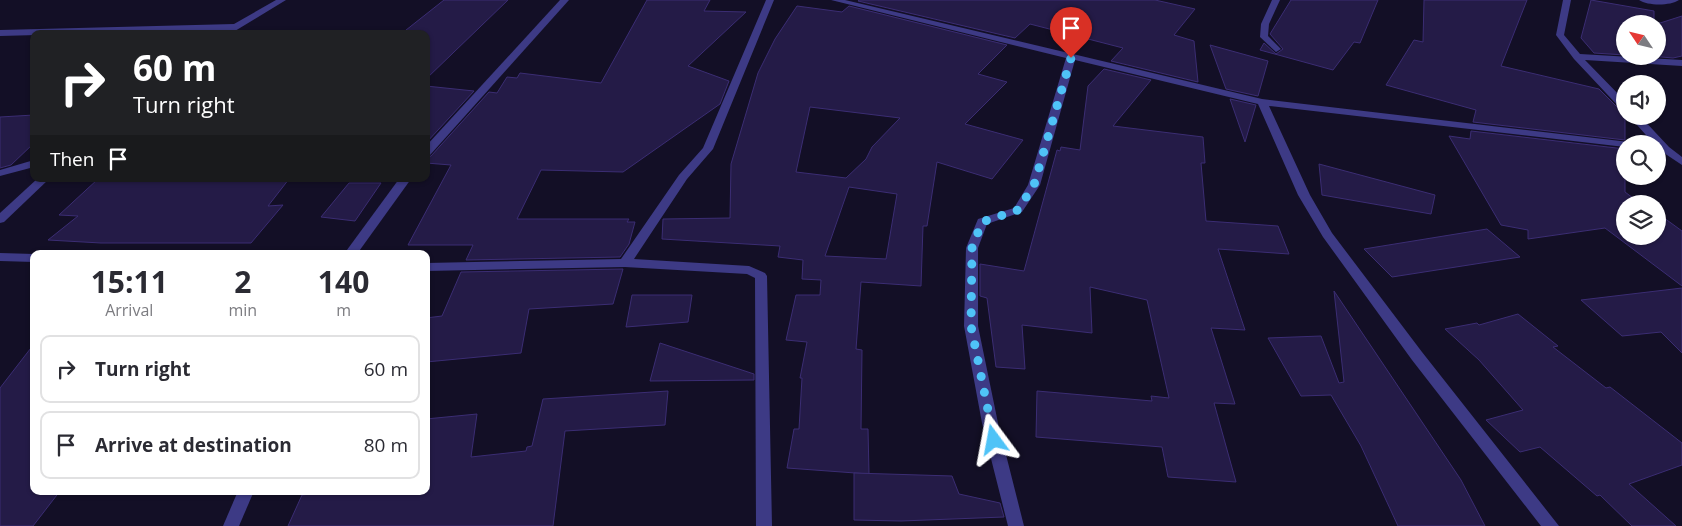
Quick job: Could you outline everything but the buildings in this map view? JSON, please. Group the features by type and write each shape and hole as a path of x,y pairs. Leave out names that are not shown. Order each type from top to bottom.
{"street":[{"path":"230,30 282,0"},
{"path":"430,149 564,0"},
{"path":"625,263 683,176 708,149 770,0"},
{"path":"835,0 1071,58 1262,102 1616,143"},
{"path":"1276,0 1265,24 1264,36 1276,49"},
{"path":"1567,0 1560,35 1577,57 1616,98"},
{"path":"1643,0 1668,2 1675,0"},
{"path":"64,30 234,27"},
{"path":"0,33 30,32"},
{"path":"1577,57 1682,62"},
{"path":"1016,526 990,423 971,326 972,248 982,222 1018,210 1034,185 1071,58"},
{"path":"1262,102 1304,195 1327,234 1417,356 1551,526"},
{"path":"1642,125 1650,135"},
{"path":"1666,151 1682,162"},
{"path":"0,173 30,164"},
{"path":"0,219 40,182"},
{"path":"353,250 403,182"},
{"path":"0,257 30,258"},
{"path":"430,268 625,263 749,270 761,276 764,526"},
{"path":"231,526 244,495"}],"route":[{"path":"994,440 971,326 972,248 982,222 1018,210 1034,185 1071,58"}]}
